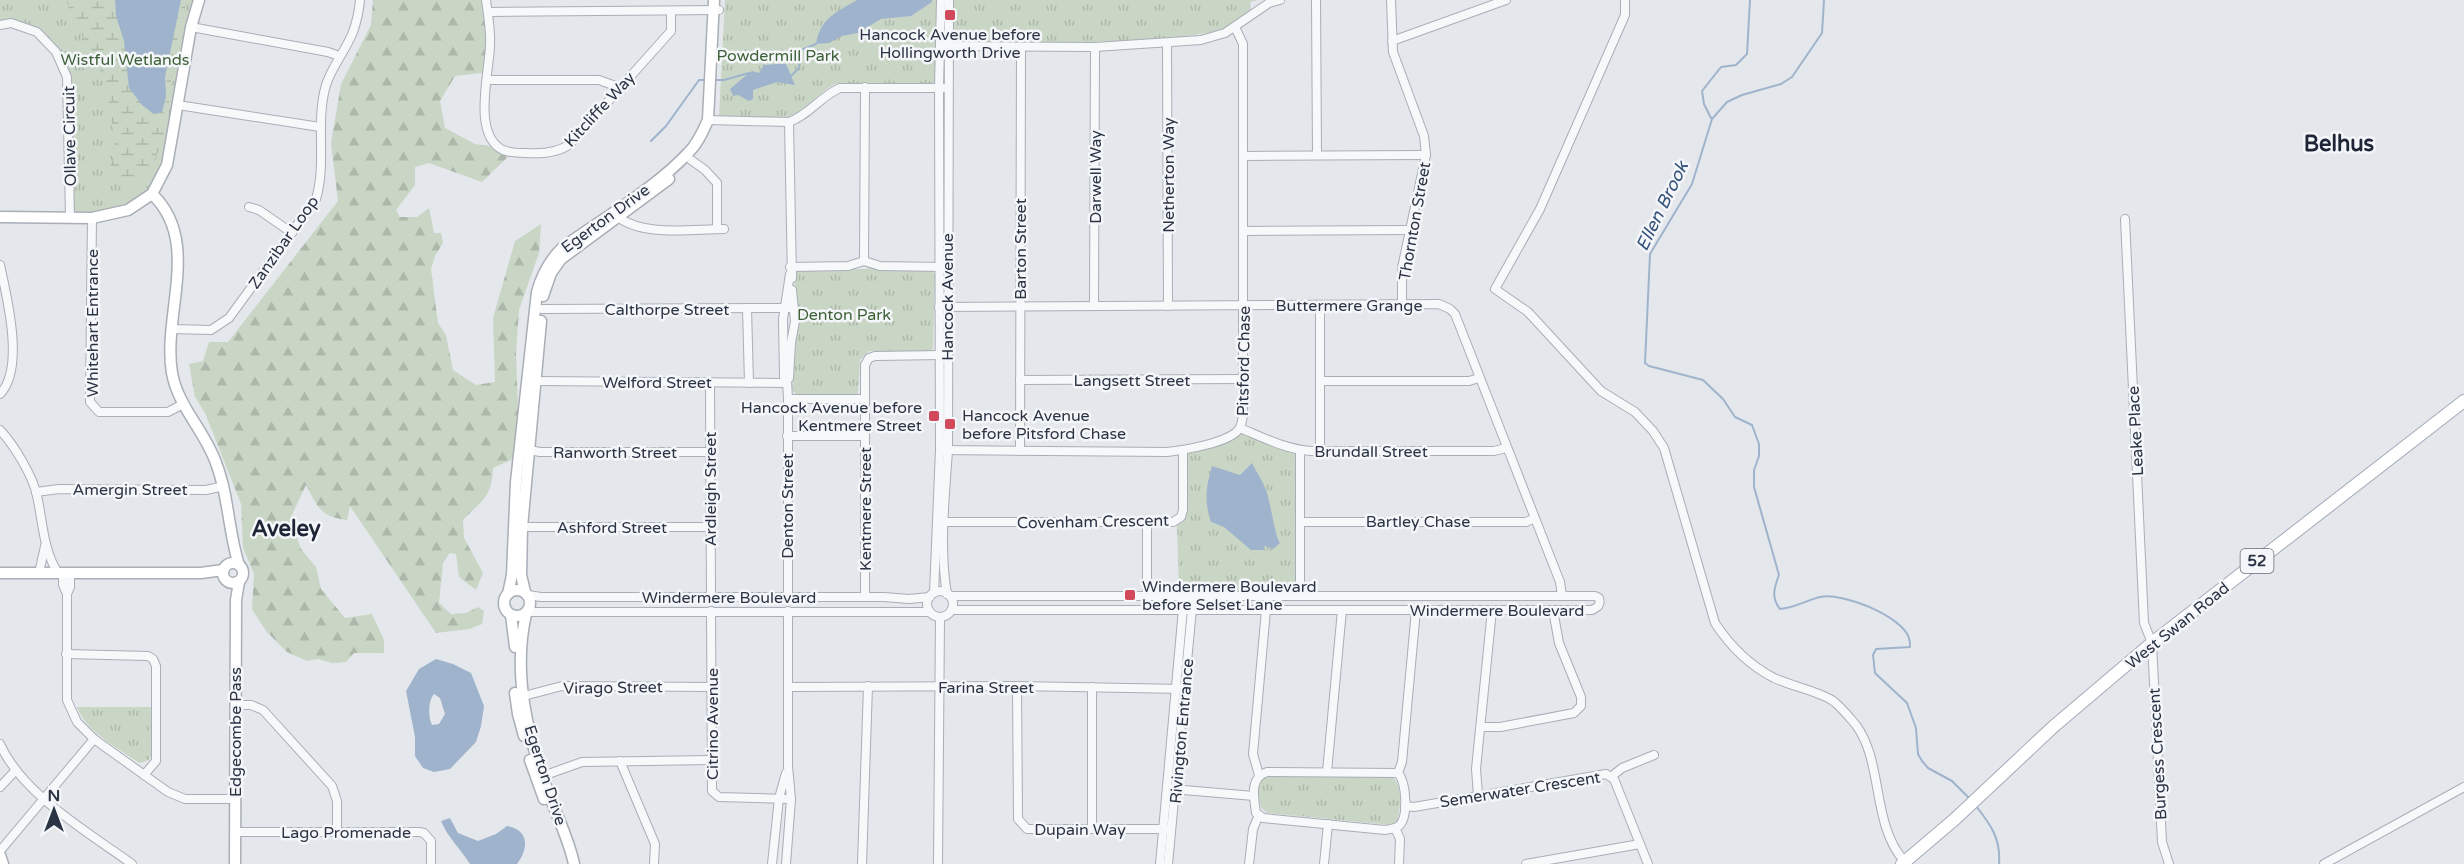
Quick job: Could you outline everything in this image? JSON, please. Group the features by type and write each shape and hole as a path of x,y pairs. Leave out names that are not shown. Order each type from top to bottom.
{"main road":[{"name":"West Swan Road","path":"1903,863 1997,781 2053,727 2152,642 2464,401"}],"street":[{"path":"0,217 92,218 128,210 152,194 167,165 191,27 199,0"},
{"name":"Zanzibar Loop","path":"172,329 211,330 229,318 316,199 321,182 320,127 326,85 339,56 353,33 360,0"},
{"name":"Kitcliffe Way","path":"486,0 491,44 485,125 491,139 504,151 531,153 553,152 570,144 671,31 671,11"},
{"name":"Hancock Avenue","path":"941,0 944,46"},
{"name":"Hancock Avenue","path":"932,595 940,522 944,450 943,88 944,46 949,0"},
{"path":"944,46 1095,48 1215,37 1235,27 1269,3 1280,0"},
{"path":"1316,0 1317,156"},
{"name":"Thornton Street","path":"1391,0 1393,52 1424,136 1426,155 1402,268 1402,305"},
{"path":"1392,41 1506,0"},
{"path":"1625,0 1625,15 1540,209 1495,289 1528,312 1601,391 1635,412 1653,431 1664,448 1714,623 1730,645 1755,665 1774,678 1831,700 1857,727 1869,753 1886,829 1903,863"},
{"path":"488,12 671,11 716,5"},
{"name":"Egerton Drive","path":"531,381 543,294 550,273 561,259 659,188 691,160 704,144 711,121 716,5"},
{"name":"Ollave Circuit","path":"0,25 12,23 37,32 56,52 68,77 70,217"},
{"path":"191,27 328,52 339,56"},
{"name":"Pitsford Chase","path":"944,450 1183,450 1219,440 1235,433 1240,428 1243,415 1244,379 1243,44 1235,27"},
{"name":"Netherton Way","path":"1167,43 1168,306"},
{"name":"Barton Street","path":"1020,451 1021,47"},
{"name":"Darwell Way","path":"1094,306 1095,48"},
{"path":"488,80 599,80 621,88"},
{"path":"864,261 865,87"},
{"path":"711,121 789,122 800,118 840,88 943,88"},
{"path":"178,105 308,127 320,127"},
{"name":"Egerton Drive","path":"508,594 518,527 537,292 550,261 562,248 658,179 689,152 711,121"},
{"name":"Denton Street","path":"788,597 787,382 795,321 789,309 789,122"},
{"path":"1244,156 1426,155"},
{"path":"618,217 626,224 643,229 720,229 717,183 691,160"},
{"name":"Edgecombe Pass","path":"152,194 163,205 174,232 178,272 172,329 172,373 183,404 216,460 224,486 232,542 231,574 236,600 235,864"},
{"path":"249,207 259,210 292,233"},
{"name":"Whitehart Entrance","path":"92,218 90,402 99,412 168,412 183,404"},
{"name":"Leake Place","path":"2125,219 2144,623 2152,642"},
{"path":"1244,231 1411,230"},
{"path":"790,271 848,266 864,261 880,266 943,267"},
{"path":"0,265 10,316 12,372 8,386 0,394"},
{"name":"Buttermere Grange","path":"943,307 1439,304 1450,309 1455,314 1560,582 1562,596"},
{"path":"1320,305 1320,451"},
{"path":"747,308 749,383"},
{"name":"Calthorpe Street","path":"542,309 789,309"},
{"name":"Kentmere Street","path":"865,596 865,365 869,357 943,355"},
{"path":"1320,381 1469,381 1479,378"},
{"name":"Langsett Street","path":"1020,380 1244,379"},
{"name":"Welford Street","path":"531,381 787,382"},
{"name":"Ardleigh Street","path":"710,382 711,597"},
{"path":"788,399 864,399"},
{"name":"Brundall Street","path":"1240,428 1275,443 1300,450 1494,451 1506,448"},
{"path":"0,430 11,442 36,492 51,562 64,573 70,587 67,594 67,700 77,722 94,739 168,792 185,799 235,799"},
{"path":"787,436 865,436"},
{"name":"Ranworth Street","path":"524,449 710,452"},
{"name":"Covenham Crescent","path":"940,522 1173,522 1181,517 1183,450"},
{"path":"1300,450 1300,596"},
{"name":"Amergin Street","path":"36,492 59,489 206,490 224,486"},
{"name":"Bartley Chase","path":"1300,522 1526,522 1535,518"},
{"name":"Hancock Avenue","path":"940,522 944,576 949,595"},
{"path":"1147,522 1147,598"},
{"name":"Ashford Street","path":"518,527 710,526"},
{"name":"Egerton Drive","path":"518,527 521,576 526,593"},
{"path":"39,573 46,542"},
{"path":"0,573 231,574"},
{"path":"516,590 526,593 531,601 527,613 519,617 511,615 504,605 508,594 516,590"},
{"path":"940,592 949,595 953,605 947,615 940,617 930,612 927,605 932,595 940,592"},
{"name":"Windermere Boulevard","path":"526,593 541,597 865,596 909,599 932,595"},
{"name":"Windermere Boulevard","path":"949,595 1147,598 1595,596 1599,598 1600,603 1592,610 952,609"},
{"name":"Rivington Entrance","path":"1160,864 1167,829 1171,789 1187,610 1184,598"},
{"name":"Rivington Entrance","path":"1187,610 1193,598"},
{"path":"1259,775 1253,754 1266,610"},
{"path":"1327,772 1341,610"},
{"path":"1398,773 1402,762 1416,610"},
{"path":"1478,795 1476,769 1492,610"},
{"path":"1481,727 1500,727 1574,713 1581,706 1581,697 1559,642 1553,610"},
{"name":"Citrino Avenue","path":"711,611 712,792 719,797 791,799"},
{"path":"786,864 791,799 788,766 788,611"},
{"name":"Windermere Boulevard","path":"527,613 930,612"},
{"name":"Egerton Drive","path":"527,613 521,637 518,714 568,864"},
{"name":"Egerton Drive","path":"511,615 519,697"},
{"path":"938,864 940,617"},
{"name":"Burgess Crescent","path":"2152,642 2162,842 2169,864"},
{"path":"66,654 148,656 153,659 156,666 156,761 144,775"},
{"name":"Virago Street","path":"519,697 562,686 712,687"},
{"path":"862,864 868,686"},
{"name":"Farina Street","path":"788,687 1017,686 1180,689"},
{"name":"Dupain Way","path":"1017,686 1018,819 1028,829 1167,829"},
{"path":"1092,687 1092,829"},
{"path":"236,705 251,705 263,710 332,786 337,801 337,832"},
{"path":"3,864 0,853 94,739"},
{"path":"0,744 15,771 45,799 132,864"},
{"path":"1612,776 1622,768 1654,756"},
{"path":"539,777 582,762 711,760"},
{"path":"620,761 655,844 654,864"},
{"path":"772,864 779,798 788,766"},
{"path":"0,787 15,771"},
{"path":"1267,772 1398,773 1404,785 1405,806 1402,821 1395,828 1385,830 1267,818 1256,813 1254,782 1259,775 1267,772"},
{"name":"Semerwater Crescent","path":"1405,806 1414,807 1599,774 1612,776 1648,864"},
{"name":"Egerton Drive","path":"539,777 567,837 574,864"},
{"path":"2324,864 2464,787"},
{"path":"1171,789 1254,796"},
{"path":"1249,864 1253,829 1259,815"},
{"path":"1324,864 1328,824"},
{"path":"1395,828 1400,839 1399,864"},
{"name":"Rivington Entrance","path":"1167,829 1168,864"},
{"name":"Lago Promenade","path":"235,832 424,833 431,842 431,864"},
{"path":"1526,864 1640,844"}],"green space":[{"name":"Wistful Wetlands","path":"0,0 199,0 167,166 150,192 128,211 71,217 68,76 56,52 37,33 11,23 0,25"},
{"path":"67,0 187,0 174,55 163,136 159,150 144,178 129,182 114,176 110,167 116,152 107,89 97,63 69,12"},
{"path":"373,0 484,0 490,72 455,76 440,101 445,128 475,144 515,150 482,182 429,163 415,167 415,185 396,210 400,217 417,217 429,208 434,233 441,233 443,243 435,256 431,269 438,323 446,335 453,370 476,385 495,382 493,318 515,241 541,224 539,253 519,310 516,354 519,435 515,458 493,468 491,486 485,498 463,520 464,538 483,573 476,590 459,577 456,554 450,553 443,563 439,603 451,614 466,613 478,607 484,611 482,624 469,629 436,633 350,506 347,520 330,516 320,509 306,485 290,519 301,549 316,567 321,589 345,618 372,614 384,640 384,653 354,653 346,662 332,663 318,659 307,661 287,652 266,631 252,609 254,574 243,548 241,504 205,413 195,397 189,364 203,361 209,342 228,342 338,201 331,143 341,84 371,25"},
{"name":"Powdermill Park","path":"725,0 937,0 935,85 835,84 792,115 776,119 719,118"},
{"path":"952,0 1258,0 1250,2 1251,9 1239,20 1220,31 1166,39 1071,43 952,43"},
{"name":"Denton Park","path":"870,267 929,269 935,274 933,349 927,352 869,351 860,360 858,395 799,397 792,390 798,319 793,269 866,269"},
{"path":"1240,433 1295,453 1297,588 1292,593 1179,593 1177,524 1187,515 1185,452 1224,442"},
{"path":"77,707 151,707 151,756 149,760 140,763 109,743 93,730 81,716"},
{"path":"1273,776 1393,777 1400,792 1398,820 1391,825 1268,813 1260,805 1258,784 1264,778"}],"water":[{"path":"115,0 181,0 165,77 166,97 162,112 154,114 142,105 129,88 124,41 116,16"},
{"path":"857,0 932,0 932,2 911,16 881,19 858,33 842,36 829,43 816,44 825,22 836,12"},
{"path":"786,64 795,85 777,82 753,90 753,99 749,101 738,95 733,96 730,89 752,71 759,73 764,65"},
{"path":"1252,463 1266,489 1280,543 1273,549 1265,546 1263,550 1251,550 1224,527 1211,522 1207,508 1208,481 1212,466 1240,475"},
{"path":"436,659 471,673 484,706 476,742 450,769 434,772 423,768 415,756 415,737 406,691 419,669","holes":["434,694 440,698 445,714 439,724 432,725 429,714 431,701"]},
{"path":"450,818 458,833 478,841 496,834 507,826 520,831 525,840 521,858 517,864 470,864 441,821"}],"waterway":[{"path":"1711,118 1704,104 1702,91 1721,67 1736,65 1747,54 1750,0"},
{"name":"Ellen Brook","path":"1824,0 1822,33 1792,77 1781,84 1742,95 1727,102 1712,119 1692,184 1650,254 1645,363 1703,380 1723,399 1735,417 1752,425 1759,444 1759,456 1754,470 1754,487 1779,575 1774,593 1777,605 1780,609 1820,597 1842,598 1884,614 1904,630 1909,638 1910,647 1876,649 1873,655 1875,673 1907,703 1916,728 1918,754 1922,761 1928,768 1952,781 1970,799"},
{"path":"791,76 799,68 801,50 816,44"},
{"path":"714,80 724,80 749,73"},
{"path":"651,141 666,126 699,80 705,80"},
{"name":"Ellen Brook","path":"1976,806 1997,840 1999,864"}],"place":[{"name":"Hancock Avenue before Hollingworth Drive","path":"950,15"},
{"name":"Hancock Avenue before Kentmere Street","path":"934,416"},
{"name":"Hancock Avenue before Pitsford Chase","path":"950,424"},
{"name":"Windermere Boulevard before Selset Lane","path":"1130,595"}],"district":[{"name":"Belhus","path":"2339,143"},
{"name":"Aveley","path":"286,528"}]}
